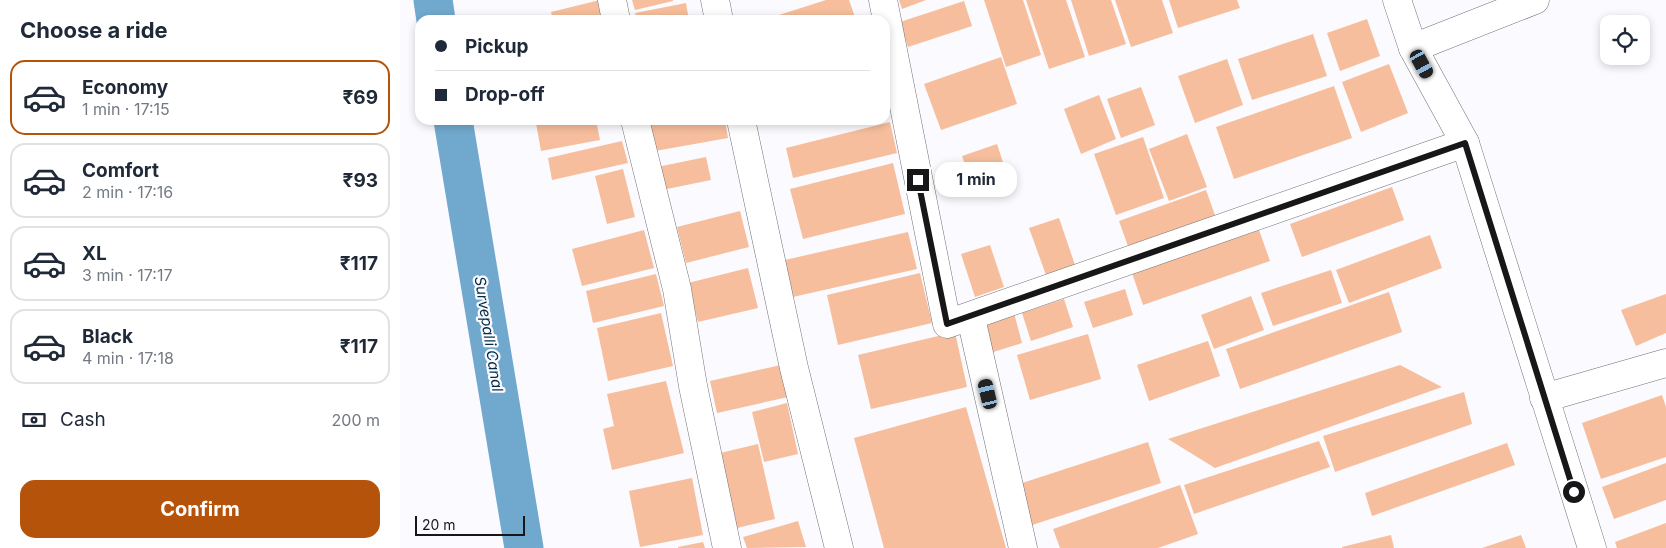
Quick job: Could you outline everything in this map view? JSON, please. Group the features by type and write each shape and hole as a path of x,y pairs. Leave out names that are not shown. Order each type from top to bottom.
{"street":[{"path":"612,0 615,15"},
{"path":"715,0 718,15"},
{"path":"883,0 886,15"},
{"path":"1397,0 1413,48 1465,143 1592,548"},
{"path":"1413,48 1534,0"},
{"path":"890,35 947,324 971,318 1465,143"},
{"path":"636,125 677,289 693,386 727,548"},
{"path":"742,125 794,368 838,548"},
{"path":"971,318 1023,548"},
{"path":"1544,398 1666,363"}],"building":[{"path":"600,0 604,15 552,15 551,12"},
{"path":"632,0 673,0 673,1 635,10"},
{"path":"826,0 849,0 854,15 779,15"},
{"path":"899,0 926,0 902,9"},
{"path":"984,0 1023,0 1041,55 1006,67"},
{"path":"1026,0 1066,0 1085,57 1049,69"},
{"path":"1071,0 1111,0 1126,44 1089,56"},
{"path":"1115,0 1162,0 1173,33 1131,47"},
{"path":"1169,0 1237,0 1240,8 1178,28"},
{"path":"964,1 972,26 908,47 900,22"},
{"path":"686,3 688,15 636,15 635,13"},
{"path":"1367,19 1380,56 1340,71 1327,33"},
{"path":"1313,34 1327,76 1252,100 1238,59"},
{"path":"1001,57 1017,104 941,130 924,84"},
{"path":"1227,59 1243,105 1195,123 1178,76"},
{"path":"1389,64 1408,113 1361,132 1342,82"},
{"path":"1334,86 1352,138 1234,179 1216,127"},
{"path":"1141,87 1155,125 1121,138 1107,99"},
{"path":"1099,95 1116,139 1081,154 1064,109"},
{"path":"890,122 897,153 793,178 786,148 878,125 890,125"},
{"path":"536,125 597,125 600,140 541,151"},
{"path":"651,125 726,125 728,138 655,151"},
{"path":"1187,134 1207,187 1169,201 1149,149"},
{"path":"1143,137 1164,198 1116,215 1094,154"},
{"path":"622,141 628,163 552,180 548,158"},
{"path":"997,144 1009,181 975,193 962,156"},
{"path":"706,157 711,180 662,190 657,167"},
{"path":"893,163 905,214 803,239 790,189"},
{"path":"623,169 635,217 607,224 595,176"},
{"path":"1392,187 1404,220 1302,257 1290,224"},
{"path":"1206,190 1216,218 1129,249 1119,221"},
{"path":"740,211 749,247 686,263 677,227"},
{"path":"1059,218 1075,265 1046,275 1029,228"},
{"path":"644,230 654,268 582,286 572,249"},
{"path":"1259,230 1270,261 1143,305 1132,273"},
{"path":"908,232 917,269 784,299 776,262"},
{"path":"1430,235 1442,268 1349,303 1336,270"},
{"path":"990,245 1004,287 975,297 961,254"},
{"path":"748,268 758,308 698,322 688,283"},
{"path":"1331,270 1342,303 1273,326 1261,293"},
{"path":"920,273 932,323 838,345 827,295"},
{"path":"656,274 664,306 593,323 586,291"},
{"path":"1125,289 1133,315 1093,328 1084,302"},
{"path":"1389,292 1402,332 1240,389 1226,349"},
{"path":"1666,294 1666,333 1636,346 1621,310"},
{"path":"1251,296 1264,330 1214,349 1201,315"},
{"path":"1064,299 1073,327 1031,341 1022,313"},
{"path":"661,313 673,366 608,381 597,328"},
{"path":"1014,313 1022,343 987,354 978,324"},
{"path":"955,332 967,387 871,409 858,355"},
{"path":"1088,334 1101,379 1030,400 1017,355"},
{"path":"1208,341 1220,376 1149,401 1137,365"},
{"path":"781,365 788,397 717,413 710,381"},
{"path":"1400,365 1442,387 1215,468 1168,439"},
{"path":"666,381 684,453 612,470 603,429 614,426 607,394"},
{"path":"1464,392 1472,424 1335,472 1323,436"},
{"path":"1662,395 1666,407 1666,457 1601,479 1582,423"},
{"path":"787,403 798,454 764,462 752,412"},
{"path":"966,407 1006,548 884,548 854,438"},
{"path":"1319,441 1330,467 1194,514 1184,485"},
{"path":"1148,442 1161,483 1026,527 1013,486"},
{"path":"1507,443 1515,465 1372,516 1365,493"},
{"path":"758,444 775,519 733,529 716,454"},
{"path":"1666,463 1666,500 1614,519 1602,487"},
{"path":"692,478 703,535 640,547 629,491"},
{"path":"1180,485 1198,534 1158,548 1060,548 1053,529"},
{"path":"798,521 806,547 747,548 743,537"},
{"path":"1666,523 1666,548 1617,548 1615,542"},
{"path":"1391,535 1394,548 1342,548 1342,547"},
{"path":"1521,535 1526,548 1482,548"},
{"path":"703,542 705,548 678,548 678,547"}],"waterway":[{"name":"Survepalli Canal","path":"433,0 435,15"},
{"name":"Survepalli Canal","path":"454,125 524,548"}],"route":[{"path":"918,180 947,324 971,318 1465,143 1574,492"}]}
